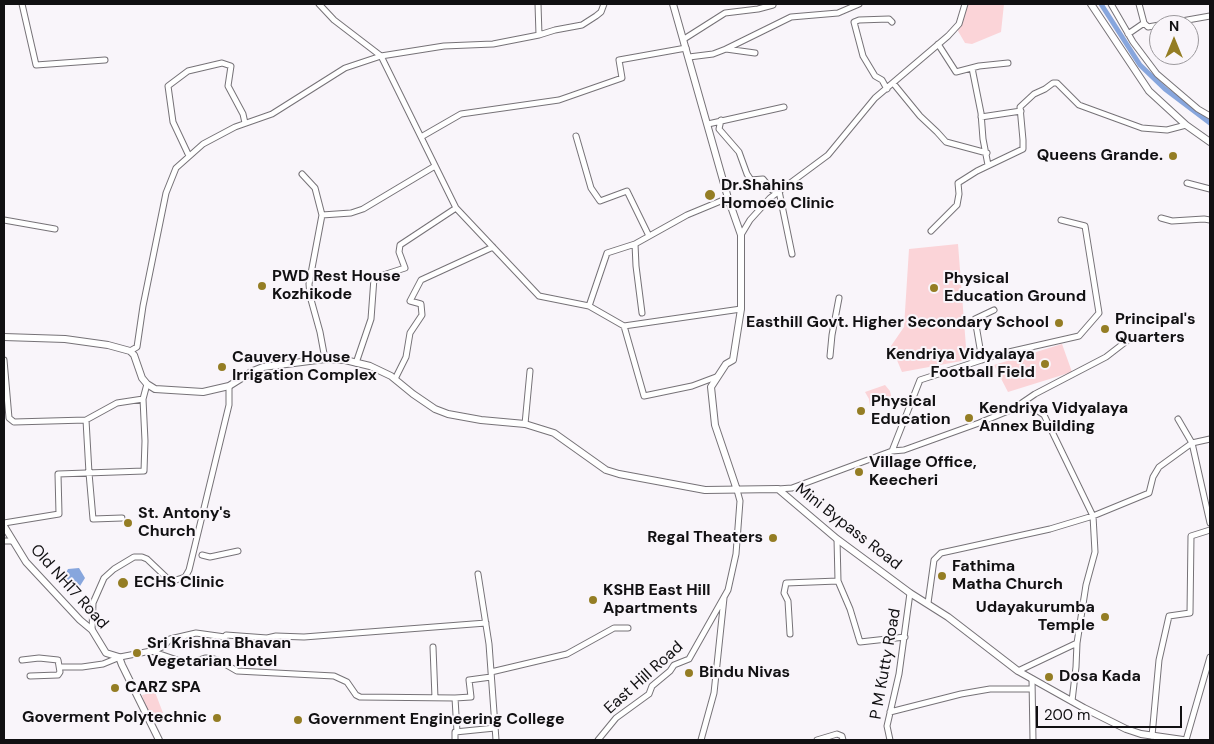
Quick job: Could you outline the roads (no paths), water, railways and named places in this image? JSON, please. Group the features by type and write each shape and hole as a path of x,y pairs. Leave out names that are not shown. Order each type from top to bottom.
{"main road":[{"path":"674,4 728,198 741,235 740,309 733,360 726,364 711,387 712,411 715,425 737,490"},
{"path":"1091,4 1149,91 1186,125 1210,142"},
{"path":"4,337 65,340 130,351 134,355 142,378 147,384"},
{"name":"Mini Bypass Road","path":"147,384 155,389 203,392 229,386 263,367 325,359 345,360 370,366 395,379 435,409 448,414 525,424 554,433 596,464 618,474 704,490 778,489 837,539 910,593 928,603 986,645 1018,671 1072,702 1142,737 1152,736 1185,740"},
{"name":"Old NH17 Road","path":"4,525 26,562 80,620 92,630 106,653 119,657 159,740"}],"street":[{"path":"22,4 36,65 105,60"},
{"path":"319,4 334,20 381,56 456,208 540,296 589,306 624,326 740,309"},
{"path":"538,4 539,35"},
{"path":"130,351 137,347 143,306 166,193 176,168 203,144 235,127 272,114 345,68 381,56 444,46 493,44 582,25 596,16 604,4"},
{"path":"690,57 714,54 791,17 838,13 859,4"},
{"path":"741,235 758,210 770,198 828,155 866,109 887,88 959,24 965,4"},
{"path":"1111,4 1128,34 1157,74 1198,109 1210,116"},
{"path":"1140,4 1144,23 1148,27 1210,16"},
{"path":"684,39 726,13 773,5"},
{"path":"887,88 882,80 875,76 863,56 854,22 859,20 889,19 892,22"},
{"path":"1128,34 1144,23"},
{"path":"938,44 956,72 1008,63"},
{"path":"421,137 461,114 559,100 622,78 619,60 686,48"},
{"path":"726,49 755,53"},
{"path":"189,156 173,122 168,86 188,71 222,63 231,66 228,86 243,114 245,123"},
{"path":"972,68 982,117 983,139 988,165"},
{"path":"893,83 920,116 946,142 987,153"},
{"path":"930,231 957,205 958,183 977,170 1022,149 1020,107 1034,94 1053,83 1057,83 1079,105 1142,128 1167,130 1186,125"},
{"path":"708,124 784,107"},
{"path":"982,117 1021,111"},
{"path":"721,120 719,129 739,152 751,180 764,179 772,190 778,192"},
{"path":"576,136 591,188 600,201 627,191 649,236"},
{"path":"322,216 352,213 363,209 435,166"},
{"path":"302,174 315,188 322,216 309,284 310,296 325,359"},
{"path":"1187,183 1210,189"},
{"path":"778,192 792,254"},
{"path":"589,306 607,254 635,244 687,215 728,198"},
{"path":"356,363 371,319 374,278 405,268 399,252 400,245 456,208"},
{"path":"1161,218 1172,221 1210,220"},
{"path":"4,220 55,230"},
{"path":"892,451 920,380 982,360 1079,336 1099,313 1085,226 1061,220"},
{"path":"635,244 642,313"},
{"path":"395,379 406,357 410,333 422,315 421,304 410,301 421,280 493,246"},
{"path":"830,356 832,335 840,298"},
{"path":"982,360 975,319 994,310"},
{"path":"624,326 644,396 692,386 716,377"},
{"path":"778,489 792,488 892,451 904,450 1013,409 1035,394 1106,357 1128,340"},
{"path":"4,360 9,418 14,422 86,420 116,403 143,399"},
{"path":"525,424 530,371"},
{"path":"4,525 59,514 58,474 144,471 143,399 147,384"},
{"path":"92,630 93,602 104,578 114,569 134,557 142,556 148,559 167,578 176,580 185,577 190,570 229,405 229,386"},
{"path":"1031,410 1038,411 1044,415 1093,516 1095,552 1086,585 1077,643 1072,702"},
{"path":"1178,419 1192,443 1210,524"},
{"path":"86,420 88,473 93,519 122,518"},
{"path":"928,603 934,560 941,553 1050,529 1093,516 1149,494 1153,477 1159,467 1192,443 1210,439"},
{"name":"East Hill Road","path":"598,740 616,718 649,694 652,686 670,671 674,665 689,659 725,596 736,554 740,501 737,490"},
{"path":"1152,736 1159,660 1170,616 1190,613 1191,536 1210,530"},
{"path":"837,539 838,581 850,609 860,642 904,637"},
{"path":"4,541 12,541"},
{"path":"202,555 210,557 238,551"},
{"path":"478,574 486,623 496,740"},
{"path":"790,634 788,601 784,593 786,584 838,581"},
{"name":"P M Kutty Road","path":"890,740 886,726 899,674 910,593"},
{"path":"701,740 714,692 725,596"},
{"path":"60,668 94,666 119,657 151,651 162,647 170,639 198,633 225,637 226,635 267,638 276,636 301,637 486,623"},
{"path":"151,651 183,662 211,658 237,671 334,676 347,682 356,695 360,697 455,698 471,697 469,680 567,654 614,628 628,628"},
{"path":"1018,671 1077,643"},
{"path":"433,647 435,698"},
{"path":"1185,740 1210,657"},
{"path":"22,660 58,660 60,668 57,675 30,676"},
{"path":"1032,678 1033,740"},
{"path":"890,712 961,694 990,689 1032,689"},
{"path":"455,698 456,740"},
{"path":"457,732 495,728"},
{"path":"817,740 837,734 842,736 843,740"}],"water":[{"path":"79,568 85,578 80,586 70,588 63,579 68,569"}],"waterway":[{"path":"1101,4 1140,65 1165,89 1210,123"}],"place":[{"name":"Queens Grande.","path":"1173,156"},
{"name":"Dr.Shahins Homoeo Clinic","path":"710,195"},
{"name":"PWD Rest House Kozhikode","path":"262,286"},
{"name":"Physical Education Ground","path":"934,288"},
{"name":"Easthill Govt. Higher Secondary School","path":"1059,323"},
{"name":"Principal's Quarters","path":"1105,329"},
{"name":"Kendriya Vidyalaya Football Field","path":"1045,364"},
{"name":"Cauvery House Irrigation Complex","path":"222,367"},
{"name":"Physical Education","path":"861,411"},
{"name":"Kendriya Vidyalaya Annex Building","path":"969,418"},
{"name":"Village Office, Keecheri","path":"859,472"},
{"name":"St. Antony's Church","path":"128,523"},
{"name":"Regal Theaters","path":"773,538"},
{"name":"Fathima Matha Church","path":"942,576"},
{"name":"ECHS Clinic","path":"123,583"},
{"name":"KSHB East Hill Apartments","path":"593,600"},
{"name":"Udayakurumba Temple","path":"1105,617"},
{"name":"Sri Krishna Bhavan Vegetarian Hotel","path":"137,653"},
{"name":"Bindu Nivas","path":"689,673"},
{"name":"Dosa Kada","path":"1049,677"},
{"name":"CARZ SPA","path":"115,688"},
{"name":"Goverment Polytechnic","path":"217,718"},
{"name":"Government Engineering College","path":"298,720"}]}
